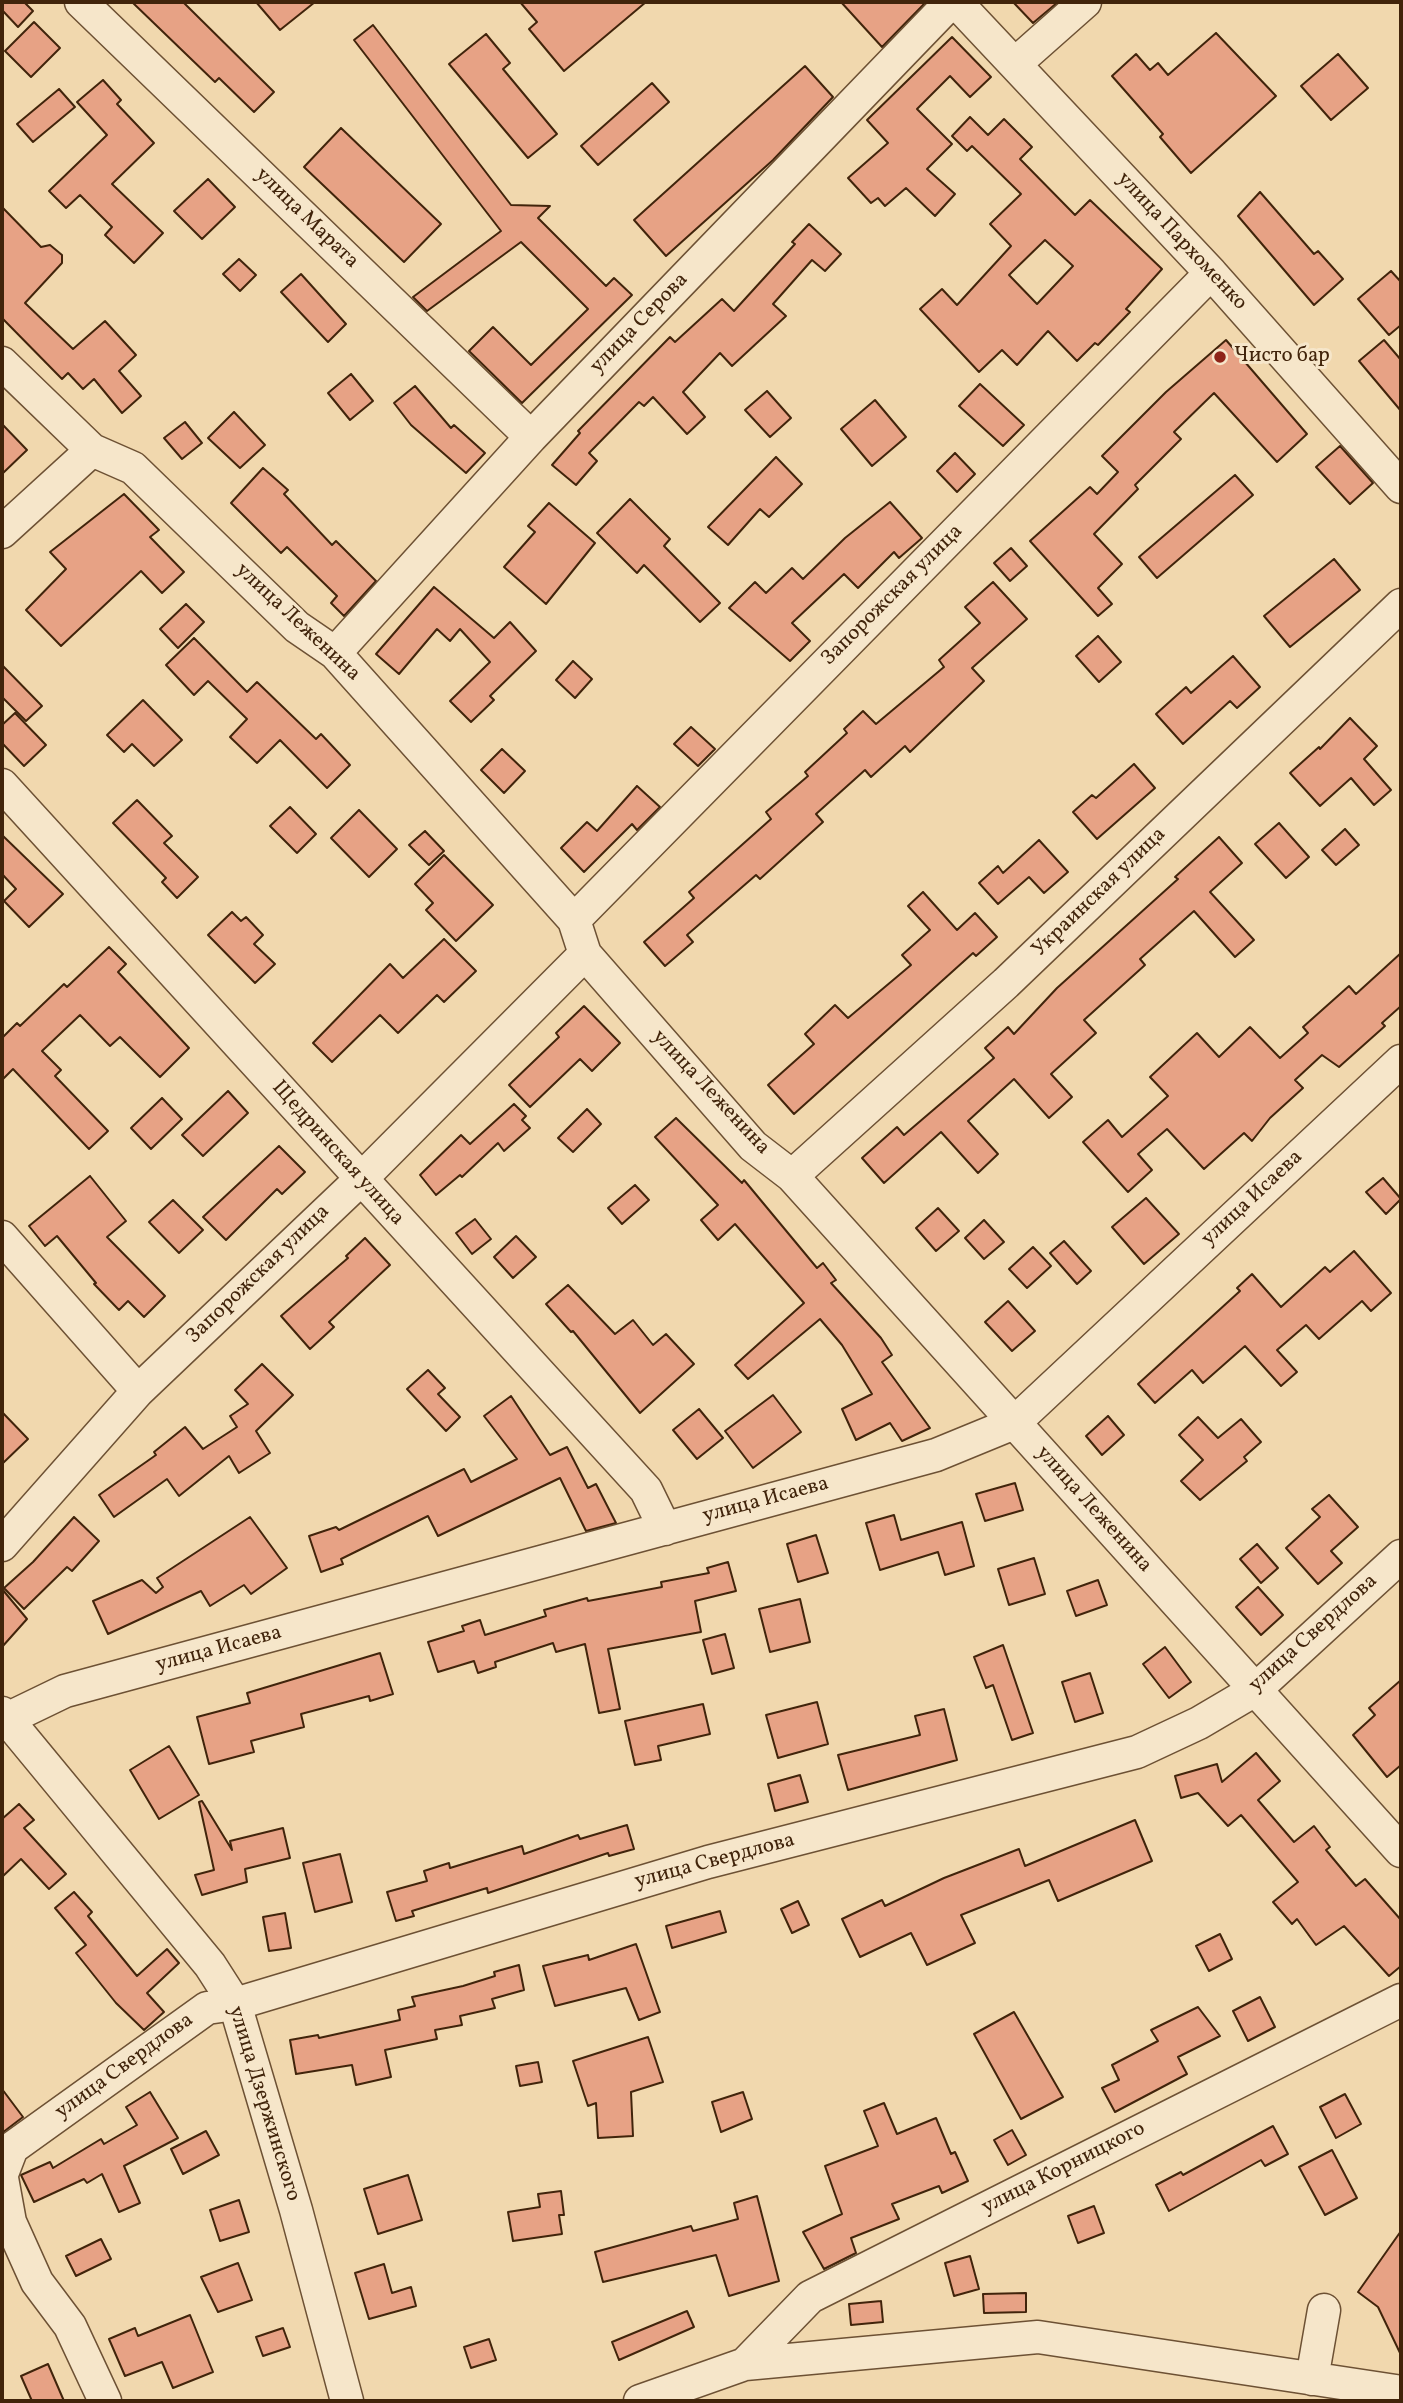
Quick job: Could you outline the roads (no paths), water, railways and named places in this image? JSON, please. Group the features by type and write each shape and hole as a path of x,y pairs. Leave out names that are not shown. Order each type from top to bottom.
{"street":[{"name":"улица Марата","path":"82,2 531,437"},
{"name":"улица Серова","path":"335,653 531,437 951,2"},
{"name":"улица Пархоменко","path":"956,2 1211,273 1401,487"},
{"path":"1015,64 1085,2"},
{"name":"Запорожская улица","path":"574,920 1211,273"},
{"name":"улица Леженина","path":"2,363 92,450 133,468 297,626 335,653 574,920 585,954 753,1146 792,1175 1401,1851"},
{"path":"2,532 92,450"},
{"name":"Украинская улица","path":"792,1175 1006,983 1401,605"},
{"name":"Щедринская улица","path":"2,785 646,1490 665,1529"},
{"name":"Запорожская улица","path":"2,1545 138,1391 360,1180 585,954"},
{"name":"улица Исаева","path":"4,1716 65,1691 936,1455 1014,1423 1401,1061"},
{"path":"2,1237 138,1391"},
{"name":"улица Свердлова","path":"5,2167 207,2008 235,2004 708,1862 1137,1752 1199,1723 1255,1690 1401,1556"},
{"name":"улица Дзержинского","path":"4,1716 210,1965 235,2004 296,2210 347,2401"},
{"name":"улица Корницкого","path":"745,2364 810,2297 1401,2000"},
{"path":"5,2167 10,2222 37,2282 70,2326 105,2401"},
{"path":"1312,2379 1324,2310"},
{"name":"улица Корницкого","path":"640,2401 745,2364 1038,2337 1400,2395"}],"place":[{"name":"Чисто бар","path":"1220,357"}]}
